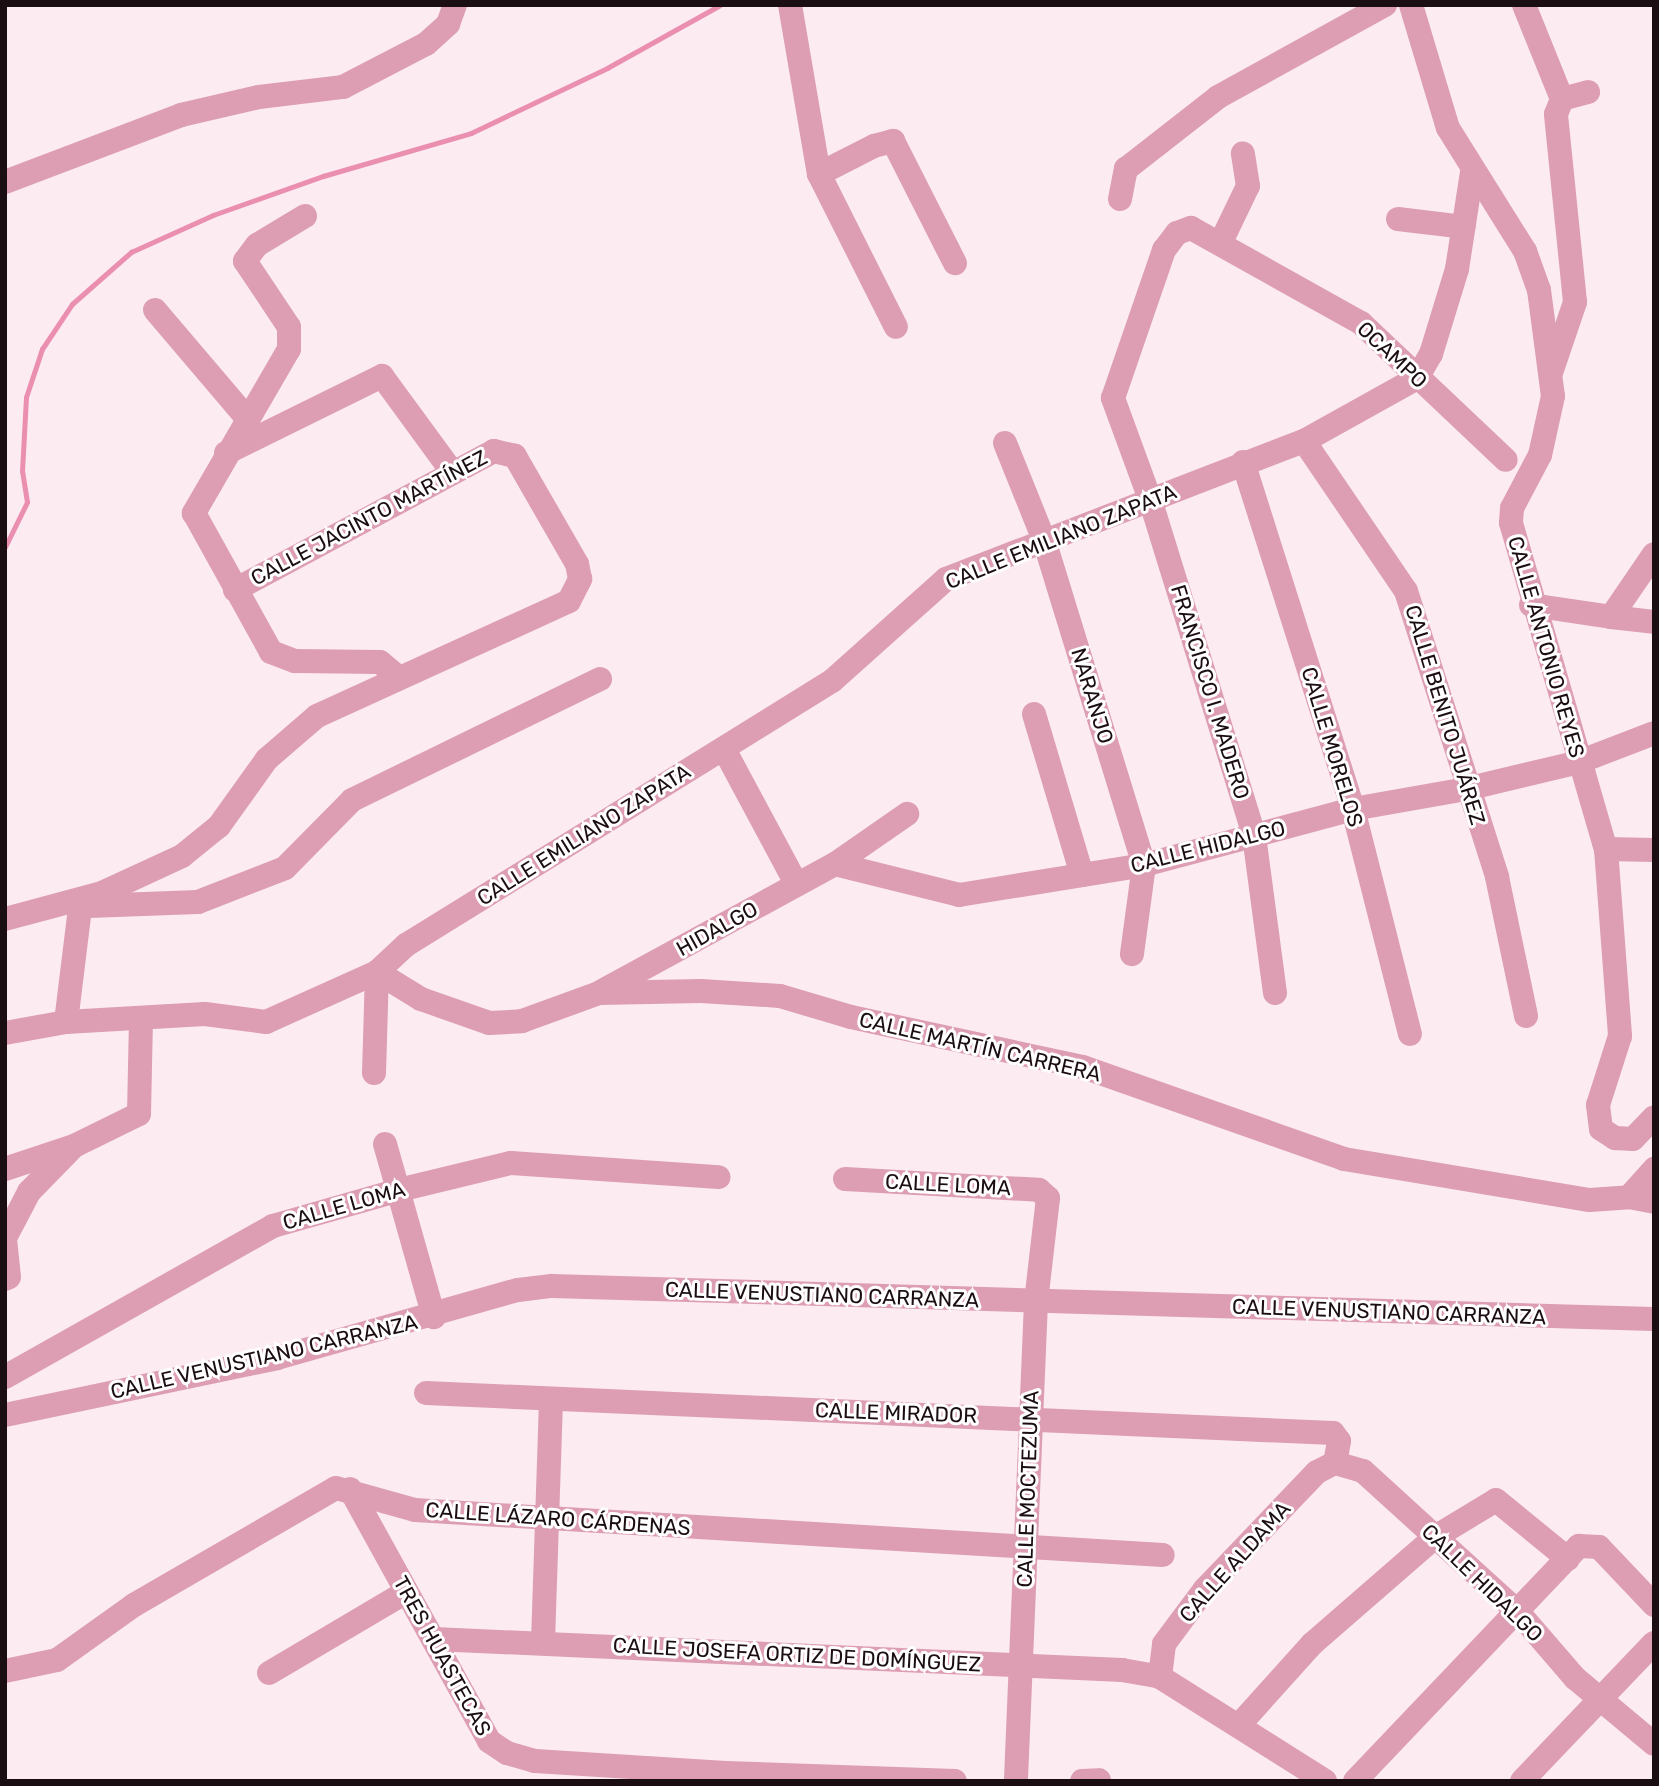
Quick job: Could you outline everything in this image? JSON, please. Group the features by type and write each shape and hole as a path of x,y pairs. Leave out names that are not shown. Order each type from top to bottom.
{"street":[{"path":"5,182 181,115 259,97 343,87 426,44 448,24 455,5"},
{"path":"790,5 819,174 896,327"},
{"path":"1120,199 1126,169 1218,97 1385,5"},
{"name":"CALLE ANTONIO REYES","path":"1411,5 1448,128 1472,172 1525,251 1538,289 1553,396 1540,455 1512,508 1511,523 1531,605 1606,849 1620,1036 1598,1105 1601,1129 1615,1138 1633,1139 1654,1117"},
{"path":"1524,5 1562,99 1556,114 1575,302 1550,374"},
{"path":"1562,99 1588,92"},
{"path":"819,174 893,141 955,263"},
{"path":"1221,242 1248,186 1243,153"},
{"path":"1417,378 1431,354 1454,281 1472,172"},
{"path":"5,919 81,900 182,856 219,826 267,760 317,716 398,677 380,662 295,661 271,652 194,513 226,453 289,349 289,327 245,261 257,245 305,216"},
{"path":"1398,219 1464,227"},
{"name":"OCAMPO","path":"1113,398 1164,250 1177,233 1191,228 1221,242 1361,323 1507,460"},
{"path":"155,310 247,418"},
{"path":"226,453 382,376 453,473"},
{"name":"CALLE EMILIANO ZAPATA","path":"5,1032 66,1022 141,1020 205,1014 266,1022 377,972 406,945 832,681 946,579 1151,502 1243,462 1304,441 1417,378"},
{"name":"FRANCISCO I. MADERO","path":"1113,398 1151,502 1254,835 1275,993"},
{"name":"CALLE BENITO JUÁREZ","path":"1304,441 1406,591 1466,789 1497,877 1526,1016"},
{"name":"NARANJO","path":"1005,443 1044,540 1144,865 1132,954"},
{"name":"CALLE JACINTO MARTÍNEZ","path":"235,590 494,451 515,456 577,564 580,579 569,601 398,677"},
{"name":"CALLE MORELOS","path":"1243,462 1353,808 1410,1034"},
{"path":"1611,617 1654,554"},
{"path":"1531,605 1654,622"},
{"path":"81,900 89,906 198,902 285,868 352,800 600,679"},
{"path":"1034,714 1082,875"},
{"name":"CALLE HIDALGO","path":"835,864 959,895 1144,865 1353,808 1466,789 1579,762 1654,733"},
{"path":"724,748 797,885"},
{"name":"HIDALGO","path":"599,993 835,864 907,814"},
{"path":"1606,849 1654,850"},
{"path":"66,1022 81,900"},
{"path":"374,1073 377,972"},
{"name":"CALLE MARTÍN CARRERA","path":"377,972 421,999 489,1023 522,1021 599,993 701,991 780,996 852,1017 1083,1067 1344,1159 1590,1200 1629,1198 1654,1202"},
{"path":"5,1169 74,1146 139,1114 141,1020"},
{"path":"385,1144 435,1317"},
{"path":"5,1279 9,1277 5,1238 11,1226 29,1192 74,1146"},
{"name":"CALLE LOMA","path":"5,1377 273,1226 399,1189 511,1163 719,1177"},
{"path":"1629,1198 1654,1169"},
{"name":"CALLE LOMA","path":"845,1179 1039,1190 1048,1198"},
{"name":"CALLE MOCTEZUMA","path":"1016,1781 1036,1302 1048,1198"},
{"name":"CALLE VENUSTIANO CARRANZA","path":"5,1415 277,1358 435,1317 518,1290 552,1286 1654,1319"},
{"name":"CALLE MIRADOR","path":"426,1393 1333,1433 1339,1441 1335,1463"},
{"path":"543,1642 551,1399"},
{"name":"CALLE HIDALGO","path":"1335,1463 1363,1471 1519,1613 1576,1678 1654,1744"},
{"name":"CALLE ALDAMA","path":"1160,1677 1164,1644 1205,1590 1317,1472 1335,1463"},
{"path":"5,1671 57,1660 134,1605 336,1488 350,1489"},
{"name":"CALLE LÁZARO CÁRDENAS","path":"350,1489 415,1510 545,1520 1026,1545 1163,1555"},
{"name":"TRES HUASTECAS","path":"350,1489 489,1741 526,1758 726,1773 955,1781"},
{"path":"1240,1724 1312,1644 1435,1537 1496,1500 1577,1551"},
{"path":"1355,1781 1577,1551 1599,1547 1654,1605"},
{"path":"269,1673 406,1592"},
{"name":"CALLE JOSEFA ORTIZ DE DOMÍNGUEZ","path":"434,1639 1019,1666 1160,1677"},
{"path":"1522,1781 1654,1643"},
{"path":"1160,1677 1240,1724 1325,1781"},
{"path":"1082,1781 1099,1780"}],"waterway":[{"path":"5,547 27,502 22,471 26,397 42,349 72,304 131,252 213,215 323,176 471,133 607,68 720,5"}]}
